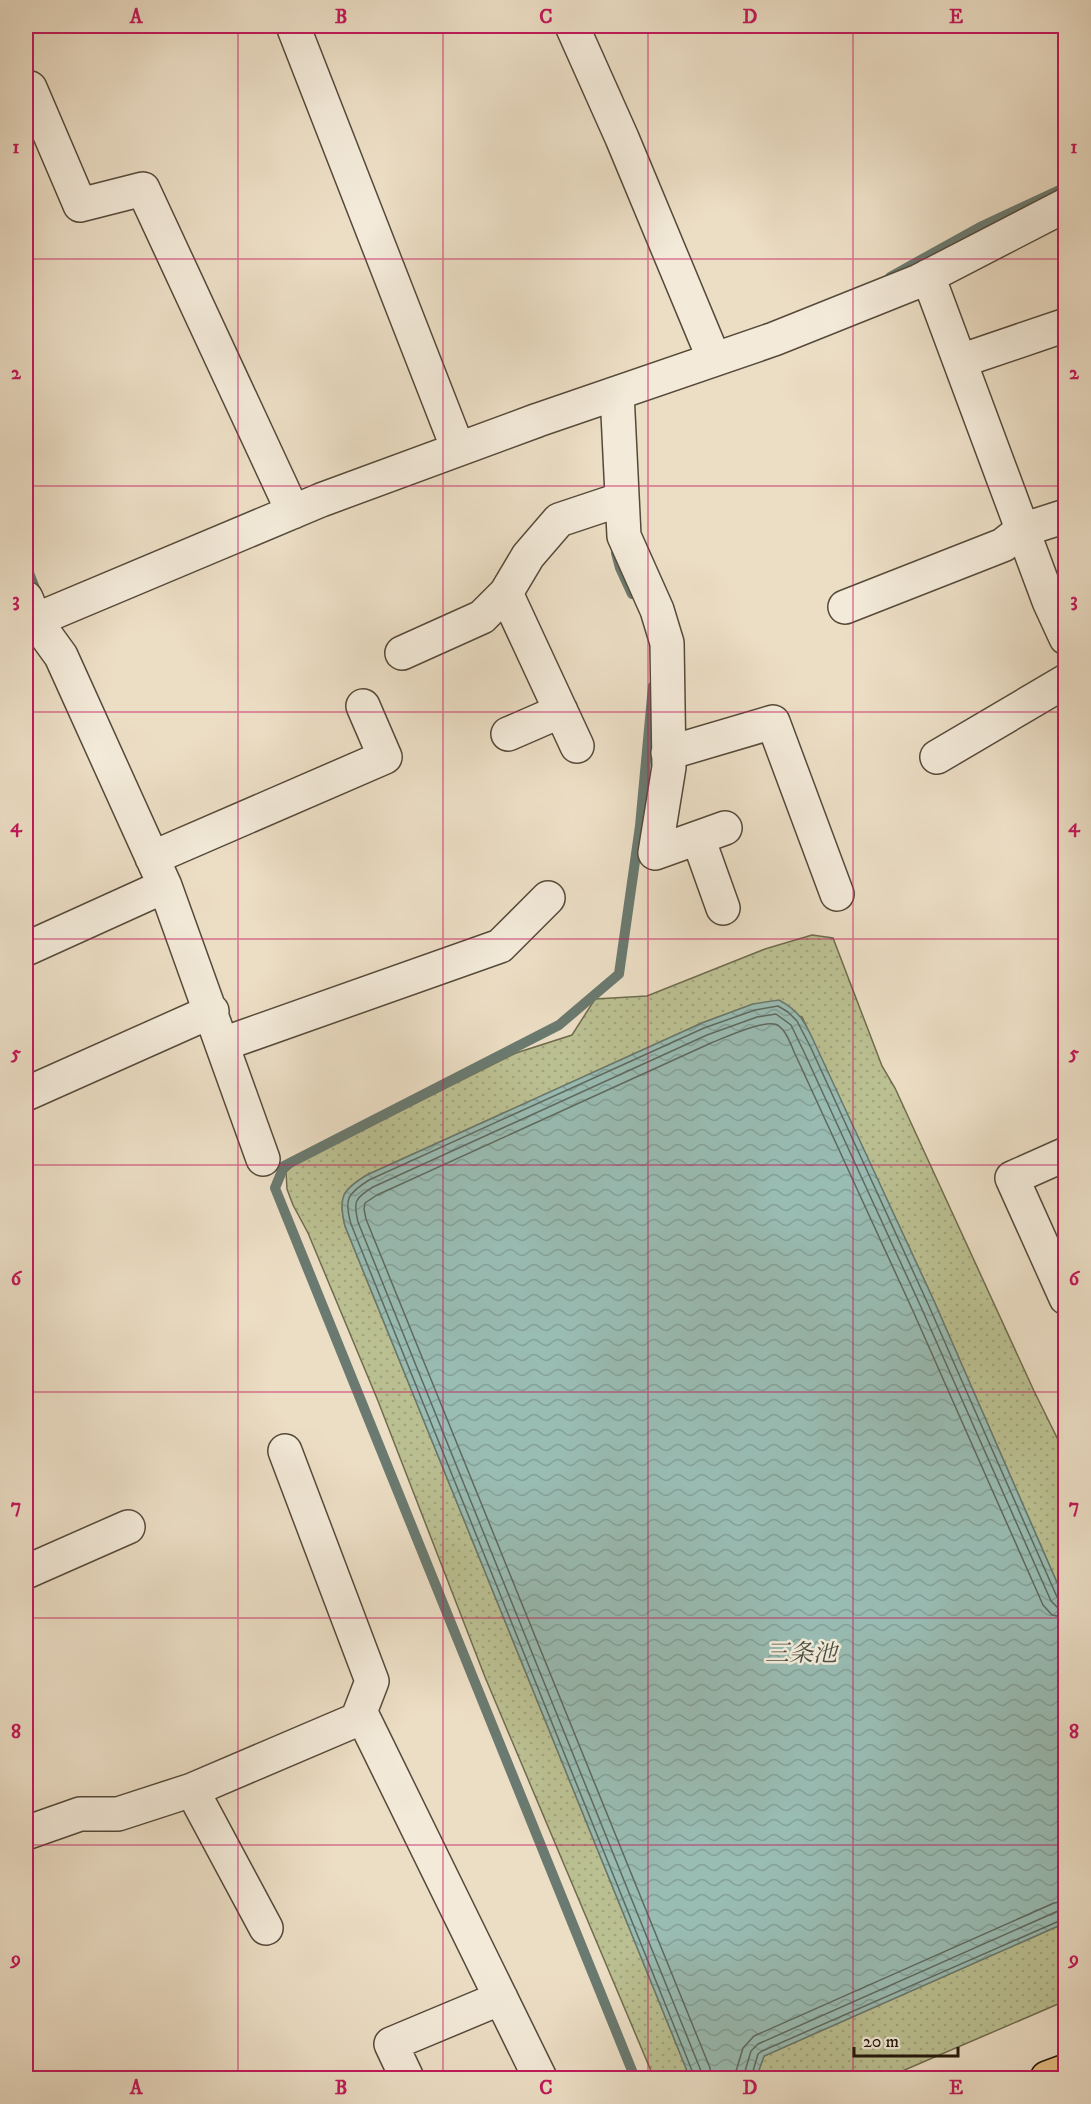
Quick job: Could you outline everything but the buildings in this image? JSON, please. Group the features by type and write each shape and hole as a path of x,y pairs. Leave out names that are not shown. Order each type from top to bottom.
{"highway":[{"path":"1047,2079 1065,2071"}],"street":[{"path":"293,26 458,449"},
{"path":"572,26 622,138 710,350"},
{"path":"30,88 80,205 142,189 293,512"},
{"path":"263,1159 212,1011 159,872 61,656 29,614 458,449 617,393 710,350 774,339 928,276 1065,205"},
{"path":"928,276 1022,530 1065,638"},
{"path":"960,361 1065,325"},
{"path":"617,393 614,502 624,536 657,610 667,643 669,768 655,853 711,833 723,908"},
{"path":"402,653 482,617 506,592 528,556 560,520 614,502"},
{"path":"845,607 1003,545 1022,530 1065,516"},
{"path":"506,592 577,746"},
{"path":"937,757 1065,681"},
{"path":"26,949 159,872 385,757 363,706"},
{"path":"508,734 561,711"},
{"path":"668,753 773,722 837,894"},
{"path":"223,1044 500,946 548,898"},
{"path":"26,1094 212,1011"},
{"path":"1065,1154 1012,1178 1065,1298"},
{"path":"285,1451 372,1681 357,1719"},
{"path":"26,1572 128,1527"},
{"path":"26,1833 80,1814 118,1814 192,1790 363,1717 540,2079"},
{"path":"192,1790 266,1928"},
{"path":"407,2079 391,2044 501,1998"}],"green space":[{"path":"812,935 833,938 882,1066 895,1088 1065,1454 1065,1601 934,1301 802,1017 753,1004 702,1023 367,1175 347,1190 342,1201 345,1226 690,2078 654,2078 485,1677 378,1401 308,1233 293,1205 287,1189 286,1172 296,1163 516,1053 572,1035 595,999 647,996 765,949"},
{"path":"1065,1923 1065,2001 886,2078 756,2078 764,2056"}],"water":[{"name":"三条池","path":"779,1000 798,1014 806,1025 934,1301 1065,1601 1065,1923 764,2056 756,2078 690,2078 345,1226 342,1201 347,1190 367,1175 702,1023 753,1004"}],"waterway":[{"path":"890,277 980,227 1066,187"},
{"path":"616,553 632,594"},
{"path":"26,565 38,596"},
{"path":"635,2078 275,1188 284,1166 559,1025 619,974 640,826 653,686"}]}
